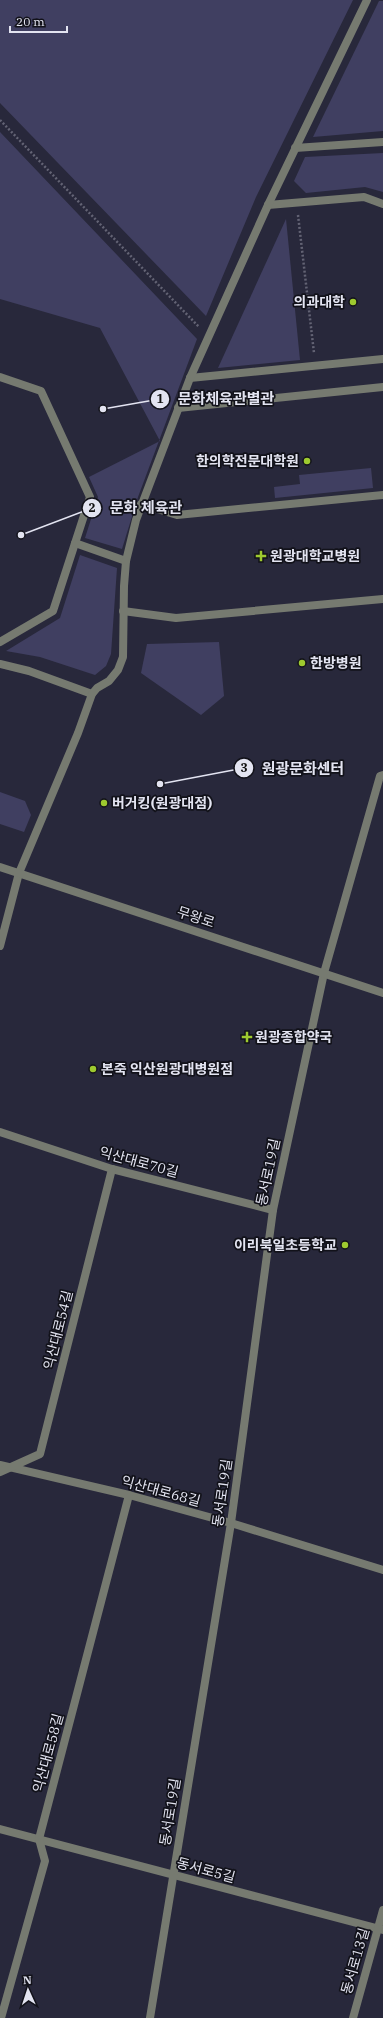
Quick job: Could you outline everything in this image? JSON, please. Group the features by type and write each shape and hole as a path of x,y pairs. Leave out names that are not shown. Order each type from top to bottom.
{"street":[{"path":"0,946 19,873 78,732 92,694 97,688 109,681 118,670 123,657 123,611 126,561 141,504 178,408 208,336 268,205 367,0"},
{"path":"295,148 383,142"},
{"path":"268,205 364,197 383,204"},
{"path":"190,378 383,359"},
{"path":"0,377 41,391 90,497 53,611 0,642"},
{"path":"178,408 383,387"},
{"path":"141,504 177,515 383,495"},
{"path":"75,543 126,561"},
{"path":"123,611 176,618 383,599"},
{"path":"0,664 29,671 92,694"},
{"name":"동서로19길","path":"150,2018 231,1523 273,1210 324,973 380,776 383,775"},
{"name":"무왕로","path":"0,867 383,993"},
{"name":"익산대로70길","path":"0,1132 112,1169 273,1210"},
{"name":"익산대로54길","path":"0,1472 40,1454 112,1169"},
{"name":"익산대로68길","path":"0,1465 129,1495 231,1523 383,1570"},
{"name":"익산대로58길","path":"1,2018 44,1861 39,1839 129,1495"},
{"name":"동서로5길","path":"0,1829 380,1929"},
{"name":"동서로13길","path":"353,2018 380,1929 383,1910"}],"path":[{"path":"0,120 208,336"},
{"path":"297,203 315,366"}],"shaded area":[{"path":"0,0 353,0 256,197 206,316 0,103"},
{"path":"379,1 383,1 383,131 313,137"},
{"path":"0,132 197,339 159,440 100,328 0,299"},
{"path":"383,153 383,192 365,187 306,193 294,181 305,157"},
{"path":"286,219 300,360 218,368"},
{"path":"159,442 138,497 122,549 85,538 98,497 89,477"},
{"path":"371,468 373,488 275,498 274,487 300,484 299,475"},
{"path":"80,555 117,568 111,654 106,666 95,675 40,657 6,651 60,618"},
{"path":"219,642 224,696 201,715 141,673 147,644"},
{"path":"0,792 25,801 31,815 24,832 0,824"}],"place":[{"name":"의과대학","path":"353,302"},
{"name":"문화체육관별관","path":"103,409"},
{"name":"한의학전문대학원","path":"307,461"},
{"name":"문화 체육관","path":"21,535"},
{"name":"원광대학교병원","path":"261,556"},
{"name":"한방병원","path":"302,663"},
{"name":"원광문화센터","path":"160,784"},
{"name":"버거킹(원광대점)","path":"104,803"},
{"name":"원광종합약국","path":"247,1037"},
{"name":"본죽 익산원광대병원점","path":"93,1069"},
{"name":"이리북일초등학교","path":"345,1245"}]}
